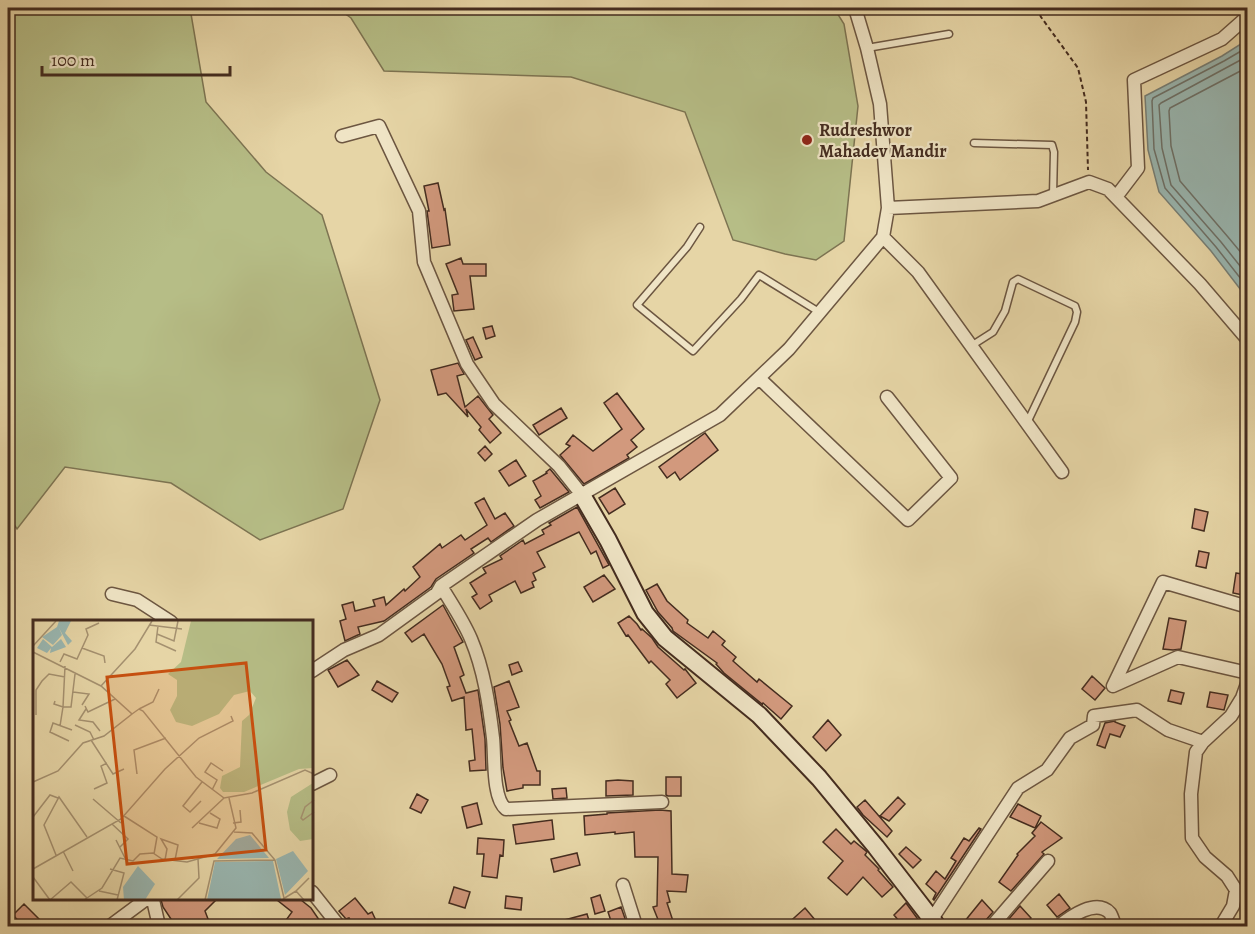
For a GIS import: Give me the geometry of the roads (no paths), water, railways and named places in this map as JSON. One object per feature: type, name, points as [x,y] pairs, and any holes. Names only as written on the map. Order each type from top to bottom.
[{"type":"street","points":[[314,669],[344,650],[379,635],[437,593],[441,586],[537,520],[720,415],[789,349],[883,237],[888,208],[880,104],[855,8]]},
{"type":"street","points":[[1116,197],[1138,168],[1134,80],[1222,39],[1248,16]]},
{"type":"street","points":[[342,136],[379,126],[419,211],[424,262],[467,364],[494,404],[559,466],[582,495],[645,613],[665,638],[759,715],[819,778],[935,923],[1018,788],[1047,770],[1070,738],[1093,725],[1094,716],[1137,710],[1168,730],[1203,742]]},
{"type":"street","points":[[888,208],[1038,201],[1089,182],[1108,189],[1200,284],[1248,340]]},
{"type":"street","points":[[883,237],[918,272],[1062,472]]},
{"type":"street","points":[[759,378],[908,520],[951,478],[887,397]]},
{"type":"street","points":[[1248,607],[1162,582],[1113,686],[1178,657],[1248,673]]},
{"type":"street","points":[[441,586],[470,637],[483,673],[493,738],[497,792],[501,805],[506,809],[662,802]]},
{"type":"street","points":[[111,594],[136,600],[168,620]]},
{"type":"street","points":[[1221,927],[1233,906],[1236,890],[1227,876],[1205,857],[1192,838],[1191,794],[1196,752],[1203,742],[1231,716],[1242,698],[1248,681]]},
{"type":"street","points":[[314,783],[330,775]]},
{"type":"street","points":[[992,927],[1048,861]]},
{"type":"street","points":[[623,885],[636,927]]},
{"type":"street","points":[[314,895],[339,927]]},
{"type":"street","points":[[110,927],[144,901]]},
{"type":"street","points":[[153,901],[159,927]]},
{"type":"street","points":[[1059,927],[1070,917],[1089,908],[1100,908],[1110,913],[1115,927]]},
{"type":"street","points":[[8,922],[12,927]]},
{"type":"lane","points":[[867,48],[950,34]]},
{"type":"lane","points":[[974,143],[1052,145],[1054,152],[1053,196]]},
{"type":"lane","points":[[700,227],[687,247],[637,305],[693,351],[741,299],[759,275],[820,312]]},
{"type":"lane","points":[[971,347],[993,332],[1005,311],[1013,282],[1018,279],[1075,306],[1077,312],[1075,322],[1027,423]]},
{"type":"water","points":[[1247,40],[1247,298],[1211,251],[1159,192],[1148,150],[1145,96],[1222,56]]},
{"type":"place","name":"Rudreshwor Mahadev Mandir","points":[[807,140]]}]
